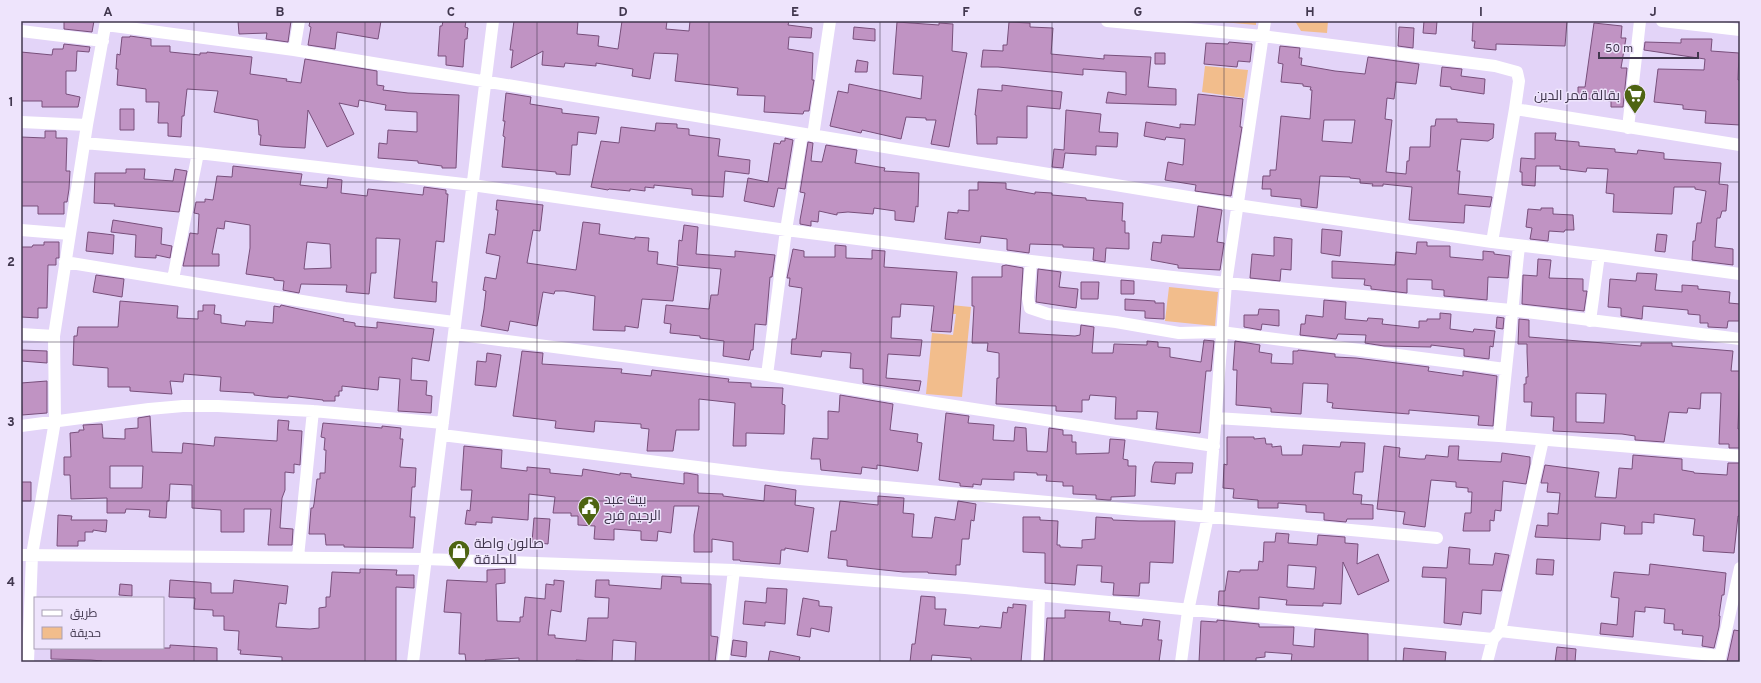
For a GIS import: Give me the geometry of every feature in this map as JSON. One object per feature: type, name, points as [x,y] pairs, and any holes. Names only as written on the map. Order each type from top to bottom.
[{"type":"street","points":[[294,50],[299,21]]},
{"type":"street","points":[[414,662],[425,559],[443,429],[484,81],[493,21]]},
{"type":"street","points":[[768,375],[786,230],[808,135],[830,21]]},
{"type":"street","points":[[1107,21],[1262,36],[1495,66],[1518,72],[1519,81],[1515,109],[1492,242]]},
{"type":"street","points":[[1181,662],[1188,611],[1208,516],[1221,332],[1226,283],[1265,21]]},
{"type":"street","points":[[1628,128],[1640,21]]},
{"type":"street","points":[[1662,21],[1740,30]]},
{"type":"street","points":[[28,662],[25,620],[27,555],[55,421],[54,336],[84,143],[106,23],[294,50],[1237,205],[1519,246],[1740,274]]},
{"type":"street","points":[[24,28],[103,41]]},
{"type":"street","points":[[1515,109],[1740,145]]},
{"type":"street","points":[[21,122],[87,125]]},
{"type":"street","points":[[84,143],[198,153],[472,185],[786,230],[1031,262],[1226,283],[1511,310],[1740,339]]},
{"type":"street","points":[[173,279],[198,153]]},
{"type":"street","points":[[21,230],[70,234]]},
{"type":"street","points":[[1499,436],[1511,310],[1519,246]]},
{"type":"street","points":[[1590,320],[1599,255]]},
{"type":"street","points":[[65,262],[345,308],[454,328],[768,375],[934,403],[1214,446]]},
{"type":"street","points":[[1031,262],[1028,298],[1030,308],[1048,314],[1116,322],[1179,333],[1221,332],[1505,369]]},
{"type":"street","points":[[21,334],[54,336]]},
{"type":"street","points":[[21,426],[183,406],[313,411],[778,477],[1438,538]]},
{"type":"street","points":[[298,557],[313,411]]},
{"type":"street","points":[[1216,418],[1499,436],[1740,456]]},
{"type":"street","points":[[1487,662],[1496,635],[1543,440]]},
{"type":"street","points":[[27,555],[425,559],[734,570],[965,588],[1188,611],[1496,635],[1720,659],[1740,568]]},
{"type":"street","points":[[723,662],[734,570]]},
{"type":"street","points":[[1037,662],[1039,596]]},
{"type":"green space","points":[[1211,21],[1256,21],[1256,25]]},
{"type":"green space","points":[[1295,21],[1328,21],[1327,33],[1301,31]]},
{"type":"green space","points":[[1205,66],[1248,70],[1244,98],[1202,92]]},
{"type":"green space","points":[[1169,287],[1218,292],[1215,326],[1165,321]]},
{"type":"green space","points":[[951,305],[971,307],[962,397],[926,394],[932,333],[953,335],[956,314],[951,314]]},
{"type":"building","points":[[64,21],[94,21],[92,32],[64,29]]},
{"type":"building","points":[[238,21],[291,21],[288,42],[266,39],[267,33],[239,34]]},
{"type":"building","points":[[310,21],[381,21],[378,39],[337,32],[335,49],[308,45],[311,27],[309,26]]},
{"type":"building","points":[[443,21],[466,21],[465,27],[468,28],[467,39],[465,39],[463,67],[446,65],[446,56],[438,56],[440,26],[442,26]]},
{"type":"building","points":[[514,21],[578,21],[577,34],[599,36],[598,46],[618,49],[622,21],[667,21],[666,29],[689,31],[690,21],[789,21],[788,25],[812,28],[811,38],[789,37],[788,49],[813,53],[812,80],[814,80],[809,111],[804,111],[803,114],[764,112],[765,96],[737,95],[738,88],[675,81],[678,54],[654,53],[650,79],[632,76],[633,69],[596,63],[596,66],[565,63],[564,67],[542,65],[543,51],[511,68],[513,50],[510,50]]},
{"type":"building","points":[[1424,21],[1437,21],[1436,34],[1423,33]]},
{"type":"building","points":[[1473,21],[1567,21],[1565,46],[1496,44],[1496,50],[1474,48],[1475,41],[1472,41]]},
{"type":"building","points":[[897,22],[939,25],[939,23],[953,24],[952,51],[967,53],[949,147],[931,144],[936,120],[926,120],[926,118],[906,117],[901,139],[862,130],[861,133],[830,126],[838,91],[848,93],[849,84],[921,99],[923,76],[893,74]]},
{"type":"building","points":[[1009,22],[1030,23],[1030,27],[1053,28],[1051,54],[1104,59],[1104,55],[1151,57],[1148,87],[1176,89],[1176,105],[1106,103],[1108,92],[1126,95],[1126,72],[1083,69],[1083,75],[998,67],[981,67],[983,50],[1003,51],[1003,45],[1007,45]]},
{"type":"building","points":[[1594,23],[1622,26],[1621,38],[1626,38],[1621,68],[1627,68],[1623,107],[1611,107],[1611,101],[1578,98],[1578,87],[1585,87]]},
{"type":"building","points":[[854,27],[875,29],[875,41],[853,39]]},
{"type":"building","points":[[1399,27],[1414,28],[1413,48],[1398,46]]},
{"type":"building","points":[[130,36],[151,39],[151,46],[170,46],[170,52],[200,55],[200,53],[207,52],[252,57],[250,74],[287,79],[286,81],[301,83],[305,59],[377,71],[377,85],[384,86],[383,90],[408,93],[459,95],[456,168],[442,168],[442,166],[418,163],[418,161],[378,158],[379,143],[387,144],[388,130],[417,132],[417,112],[385,110],[386,105],[359,100],[358,107],[339,103],[354,134],[327,147],[308,110],[305,148],[282,147],[260,145],[261,135],[259,135],[258,120],[214,112],[218,91],[187,89],[184,116],[182,116],[181,137],[168,136],[168,123],[158,123],[159,102],[146,102],[146,89],[117,85],[117,54],[120,55],[122,37]]},
{"type":"building","points":[[1681,39],[1712,39],[1711,51],[1739,53],[1738,80],[1740,80],[1740,125],[1705,123],[1706,111],[1683,109],[1683,105],[1654,102],[1658,69],[1704,70],[1705,59],[1644,50],[1645,42],[1681,43]]},
{"type":"building","points":[[1229,42],[1252,44],[1250,62],[1238,61],[1237,67],[1204,64],[1206,43],[1228,44]]},
{"type":"building","points":[[64,44],[90,47],[89,52],[77,51],[76,71],[66,71],[66,94],[80,97],[78,107],[42,107],[42,101],[21,101],[21,52],[52,55],[53,49],[63,49]]},
{"type":"building","points":[[1280,46],[1300,48],[1299,58],[1302,58],[1301,65],[1335,71],[1365,74],[1368,57],[1419,64],[1416,84],[1396,82],[1394,99],[1387,98],[1385,119],[1392,120],[1386,172],[1406,174],[1410,147],[1430,147],[1431,126],[1435,126],[1436,119],[1457,119],[1457,122],[1494,124],[1493,138],[1488,141],[1461,139],[1457,171],[1460,171],[1458,194],[1492,197],[1490,207],[1465,205],[1464,223],[1409,220],[1412,187],[1383,184],[1383,186],[1372,186],[1373,184],[1360,183],[1360,179],[1350,177],[1320,176],[1317,208],[1301,206],[1301,199],[1271,196],[1271,189],[1262,189],[1263,176],[1270,176],[1270,170],[1276,170],[1281,116],[1310,119],[1312,90],[1310,90],[1311,87],[1303,86],[1303,84],[1281,82],[1283,64],[1278,63]],"holes":[[[1324,120],[1355,120],[1352,143],[1322,141]]]},
{"type":"building","points":[[1155,53],[1165,53],[1165,64],[1155,64]]},
{"type":"building","points":[[857,60],[868,62],[867,72],[855,72]]},
{"type":"building","points":[[1442,67],[1462,69],[1461,76],[1485,79],[1484,94],[1440,86]]},
{"type":"building","points":[[1002,85],[1062,92],[1060,109],[1027,106],[1027,138],[997,137],[997,144],[977,144],[975,115],[978,89],[1002,91]]},
{"type":"building","points":[[506,93],[531,97],[530,104],[562,109],[562,113],[599,117],[596,134],[578,132],[577,145],[572,145],[570,175],[556,174],[556,172],[502,167],[505,137],[503,136],[505,121],[503,121]]},
{"type":"building","points":[[1198,94],[1243,99],[1240,127],[1242,127],[1231,196],[1195,191],[1196,185],[1165,180],[1168,162],[1183,165],[1185,139],[1166,137],[1165,140],[1144,136],[1146,122],[1180,128],[1180,124],[1195,125]]},
{"type":"building","points":[[120,109],[134,109],[134,130],[120,130]]},
{"type":"building","points":[[1066,110],[1101,114],[1099,132],[1118,133],[1117,147],[1096,146],[1096,155],[1065,153],[1063,168],[1052,167],[1054,149],[1064,150]]},
{"type":"building","points":[[656,123],[677,124],[677,128],[689,129],[689,135],[720,139],[718,156],[750,160],[749,174],[725,171],[723,197],[692,195],[692,189],[654,185],[654,188],[645,187],[645,191],[630,189],[630,191],[608,190],[591,187],[601,141],[619,143],[621,127],[655,131]]},
{"type":"building","points":[[45,131],[56,131],[56,138],[67,138],[66,171],[70,171],[67,202],[64,202],[64,214],[38,214],[38,206],[21,206],[21,137],[45,138]]},
{"type":"building","points":[[1535,133],[1556,133],[1555,140],[1579,142],[1579,146],[1615,149],[1615,152],[1637,154],[1638,150],[1664,153],[1664,159],[1721,163],[1719,184],[1728,185],[1726,211],[1722,211],[1720,218],[1717,218],[1715,247],[1733,249],[1733,265],[1692,260],[1693,241],[1695,241],[1697,223],[1701,223],[1706,191],[1695,189],[1695,187],[1674,187],[1672,214],[1613,212],[1614,194],[1606,193],[1608,169],[1587,168],[1586,172],[1560,169],[1560,166],[1536,166],[1535,186],[1522,185],[1522,172],[1520,172],[1521,158],[1535,159]]},
{"type":"building","points":[[785,138],[793,140],[785,189],[778,188],[774,207],[744,201],[748,178],[768,182],[774,143],[780,144],[781,141],[785,141]]},
{"type":"building","points":[[808,142],[813,143],[811,161],[822,162],[826,145],[857,150],[855,163],[885,168],[884,171],[919,173],[918,207],[916,206],[914,222],[895,220],[895,211],[874,208],[873,214],[848,212],[837,213],[837,215],[819,211],[818,222],[811,221],[811,226],[800,224],[805,193],[800,192]]},
{"type":"building","points":[[233,166],[302,174],[300,185],[327,188],[328,178],[342,180],[341,193],[367,196],[368,189],[423,195],[424,187],[446,190],[446,194],[448,194],[444,242],[436,241],[432,282],[437,282],[436,302],[394,298],[400,239],[376,238],[376,273],[371,273],[369,294],[346,292],[347,285],[301,284],[299,293],[283,290],[284,281],[246,274],[250,248],[250,225],[225,221],[224,229],[217,228],[212,254],[219,254],[219,266],[183,266],[190,233],[198,234],[199,214],[194,213],[196,202],[205,202],[205,199],[213,200],[217,176],[232,177]],"holes":[[[307,242],[330,244],[331,268],[304,269]]]},
{"type":"building","points":[[126,169],[145,169],[144,179],[173,181],[175,169],[187,171],[179,212],[114,206],[115,204],[94,203],[95,173],[126,173]]},
{"type":"building","points":[[978,182],[1006,183],[1006,189],[1035,194],[1035,192],[1052,193],[1052,195],[1086,198],[1086,200],[1123,203],[1122,221],[1125,221],[1125,233],[1129,233],[1129,249],[1106,248],[1105,262],[1093,260],[1094,248],[1030,244],[1029,253],[1007,250],[1007,239],[981,236],[980,243],[945,239],[948,212],[958,213],[958,210],[969,211],[969,190],[978,190]]},
{"type":"building","points":[[497,200],[543,205],[540,231],[533,230],[527,263],[576,270],[583,222],[600,224],[599,234],[635,239],[635,237],[649,238],[648,251],[658,252],[657,264],[678,267],[673,301],[642,299],[638,328],[625,326],[625,331],[593,330],[595,296],[564,291],[555,291],[554,294],[543,292],[537,326],[510,321],[508,331],[481,326],[486,291],[483,290],[485,277],[496,279],[500,256],[486,253],[489,234],[495,235],[498,210],[496,210]]},
{"type":"building","points":[[1198,206],[1222,210],[1217,242],[1224,243],[1220,270],[1178,268],[1178,265],[1151,260],[1153,242],[1161,243],[1162,235],[1194,237]]},
{"type":"building","points":[[1541,208],[1553,208],[1553,214],[1573,215],[1574,230],[1565,230],[1564,232],[1549,231],[1548,241],[1530,239],[1532,228],[1526,227],[1528,209],[1541,210]]},
{"type":"building","points":[[113,220],[162,228],[161,244],[172,246],[170,258],[156,255],[156,258],[135,257],[136,235],[111,232]]},
{"type":"building","points":[[684,225],[698,227],[696,254],[735,257],[735,251],[775,255],[772,277],[770,277],[766,325],[755,324],[753,350],[751,350],[749,360],[723,356],[724,341],[700,338],[700,336],[670,333],[671,324],[664,323],[666,305],[709,309],[711,295],[718,295],[721,269],[677,265],[679,240],[682,241]]},
{"type":"building","points":[[1322,229],[1342,231],[1340,256],[1321,253]]},
{"type":"building","points":[[88,232],[114,235],[113,254],[86,251]]},
{"type":"building","points":[[1657,234],[1667,235],[1665,252],[1655,251]]},
{"type":"building","points":[[1274,237],[1292,239],[1291,270],[1281,269],[1280,281],[1250,278],[1252,254],[1274,256]]},
{"type":"building","points":[[44,242],[59,242],[59,258],[56,258],[56,265],[48,265],[47,308],[38,308],[38,318],[21,317],[21,247],[44,245]]},
{"type":"building","points":[[1417,242],[1427,242],[1427,246],[1450,246],[1450,257],[1483,260],[1483,251],[1510,256],[1508,278],[1488,277],[1487,300],[1444,296],[1444,290],[1432,289],[1432,280],[1407,279],[1407,293],[1371,289],[1371,286],[1364,285],[1365,279],[1332,278],[1332,261],[1395,265],[1396,252],[1416,254]]},
{"type":"building","points":[[835,245],[846,246],[846,258],[872,259],[872,250],[885,251],[884,267],[957,272],[951,332],[931,331],[934,306],[901,304],[900,317],[892,317],[891,338],[922,340],[920,356],[888,354],[886,378],[921,381],[919,391],[863,383],[863,369],[850,368],[851,353],[822,351],[821,357],[791,354],[792,339],[796,339],[802,288],[789,286],[790,278],[787,278],[793,249],[804,251],[804,257],[835,257]]},
{"type":"building","points":[[1538,259],[1551,260],[1549,278],[1583,279],[1583,291],[1587,291],[1584,311],[1522,304],[1523,275],[1537,276]]},
{"type":"building","points":[[1006,265],[1023,268],[1019,333],[1075,336],[1080,335],[1081,325],[1094,327],[1092,353],[1113,353],[1114,344],[1147,345],[1147,341],[1158,342],[1158,347],[1170,348],[1170,357],[1201,362],[1204,340],[1214,341],[1211,371],[1206,371],[1200,433],[1156,429],[1158,412],[1137,411],[1137,419],[1115,419],[1116,397],[1090,395],[1089,400],[1082,400],[1082,412],[1056,411],[1056,406],[996,404],[997,378],[999,378],[999,353],[987,351],[988,343],[972,343],[974,306],[972,306],[972,277],[1002,277],[1002,266]]},
{"type":"building","points":[[1038,269],[1061,272],[1059,287],[1078,289],[1076,308],[1036,302]]},
{"type":"building","points":[[1637,273],[1657,274],[1655,290],[1682,292],[1682,285],[1698,286],[1698,289],[1730,292],[1729,303],[1740,304],[1740,321],[1728,321],[1727,328],[1708,327],[1708,323],[1700,323],[1700,315],[1688,314],[1688,310],[1643,306],[1642,319],[1621,316],[1621,308],[1608,307],[1610,279],[1636,281]]},
{"type":"building","points":[[96,275],[124,279],[122,297],[93,292]]},
{"type":"building","points":[[1121,280],[1134,281],[1134,294],[1121,294]]},
{"type":"building","points":[[1081,282],[1099,282],[1098,299],[1081,299]]},
{"type":"building","points":[[1125,299],[1164,303],[1164,319],[1145,318],[1145,311],[1125,310]]},
{"type":"building","points":[[1324,300],[1346,302],[1345,319],[1367,321],[1368,318],[1383,319],[1382,324],[1419,328],[1419,321],[1427,321],[1427,319],[1440,319],[1440,313],[1451,314],[1450,329],[1473,332],[1474,329],[1495,331],[1493,347],[1490,346],[1489,359],[1464,356],[1464,349],[1431,345],[1431,347],[1384,346],[1365,343],[1366,335],[1338,334],[1336,339],[1300,335],[1301,324],[1305,324],[1306,315],[1323,317]]},
{"type":"building","points":[[120,301],[178,306],[177,318],[198,319],[198,311],[203,311],[203,305],[215,305],[214,314],[221,315],[221,323],[245,326],[246,321],[273,323],[274,306],[280,307],[281,305],[344,319],[343,321],[355,323],[355,326],[377,328],[377,322],[434,329],[429,361],[412,358],[411,380],[427,381],[426,395],[432,396],[431,413],[398,411],[400,379],[379,377],[378,390],[342,386],[342,391],[339,391],[339,396],[335,396],[335,401],[323,401],[288,396],[288,398],[271,397],[254,395],[254,393],[220,391],[221,377],[184,374],[183,382],[170,381],[172,394],[130,391],[130,387],[108,387],[108,368],[73,365],[74,336],[77,336],[78,327],[118,327]]},
{"type":"building","points":[[1259,309],[1279,310],[1279,326],[1262,324],[1261,330],[1244,327],[1244,315],[1258,315]]},
{"type":"building","points":[[1497,317],[1504,318],[1503,329],[1496,328]]},
{"type":"building","points":[[1519,319],[1529,320],[1529,337],[1641,346],[1641,343],[1672,343],[1672,346],[1733,351],[1731,371],[1740,371],[1738,429],[1740,429],[1740,448],[1729,448],[1729,444],[1719,444],[1721,393],[1701,393],[1700,409],[1688,408],[1687,413],[1669,412],[1664,442],[1635,440],[1635,436],[1622,434],[1553,431],[1554,417],[1531,416],[1532,402],[1524,402],[1524,384],[1526,384],[1526,377],[1528,377],[1527,344],[1518,344]],"holes":[[[1576,393],[1606,394],[1604,423],[1576,422]]]},
{"type":"building","points":[[1235,341],[1260,345],[1259,352],[1272,354],[1271,363],[1293,364],[1293,351],[1298,350],[1335,354],[1335,357],[1356,358],[1429,367],[1428,371],[1463,376],[1463,371],[1497,376],[1493,426],[1478,425],[1479,416],[1409,410],[1409,414],[1332,408],[1333,403],[1327,402],[1328,384],[1303,383],[1301,414],[1271,412],[1271,408],[1236,405],[1237,370],[1233,370]]},
{"type":"building","points":[[21,350],[47,351],[47,363],[21,361]]},
{"type":"building","points":[[522,351],[543,353],[542,364],[622,369],[621,373],[651,376],[652,370],[729,379],[728,382],[751,383],[751,387],[783,388],[782,404],[785,405],[784,434],[746,433],[746,446],[733,446],[735,403],[699,399],[699,430],[676,430],[673,451],[647,451],[649,429],[641,428],[641,424],[595,421],[594,432],[555,428],[556,421],[513,416]]},
{"type":"building","points":[[487,353],[501,355],[496,387],[475,385],[477,361],[486,362]]},
{"type":"building","points":[[47,381],[47,413],[22,415],[21,383]]},
{"type":"building","points":[[840,395],[893,404],[890,430],[918,434],[917,442],[922,443],[918,471],[877,465],[877,469],[862,467],[861,474],[821,470],[820,459],[811,459],[813,438],[828,439],[828,411],[839,412]]},
{"type":"building","points":[[946,413],[969,416],[968,423],[994,425],[993,440],[1014,441],[1015,427],[1026,428],[1027,451],[1047,452],[1049,428],[1063,430],[1063,435],[1072,435],[1072,442],[1076,442],[1076,454],[1109,453],[1110,439],[1125,440],[1123,459],[1128,460],[1128,466],[1136,466],[1135,496],[1111,497],[1111,500],[1108,500],[1096,499],[1096,495],[1073,494],[1073,486],[1063,486],[1063,482],[1046,481],[1047,475],[1037,475],[1037,473],[1014,472],[1014,480],[982,479],[981,485],[973,484],[973,487],[960,486],[960,483],[939,480]]},
{"type":"building","points":[[150,416],[152,452],[182,453],[183,443],[214,446],[215,437],[277,441],[278,420],[289,421],[288,430],[302,431],[300,465],[294,464],[294,473],[285,472],[285,490],[282,498],[280,528],[293,529],[292,545],[268,545],[271,509],[244,509],[244,532],[221,532],[221,510],[192,508],[192,485],[170,484],[166,518],[149,517],[150,510],[126,509],[125,513],[107,513],[107,498],[71,499],[70,475],[64,475],[64,457],[71,457],[70,433],[84,430],[83,425],[102,424],[103,438],[125,439],[125,429],[138,428],[138,418]],"holes":[[[110,466],[143,466],[142,488],[110,488]]]},
{"type":"building","points":[[323,423],[382,428],[382,426],[401,428],[400,439],[403,439],[400,467],[416,468],[415,487],[412,487],[410,517],[415,517],[413,548],[344,547],[344,545],[326,545],[325,534],[309,534],[311,508],[313,508],[314,504],[317,479],[320,479],[320,473],[325,473],[325,438],[321,437]]},
{"type":"building","points":[[1227,437],[1254,437],[1254,439],[1265,438],[1266,444],[1272,444],[1272,447],[1281,446],[1282,455],[1302,455],[1303,445],[1340,447],[1341,442],[1365,443],[1363,472],[1355,472],[1353,494],[1362,495],[1361,504],[1373,505],[1373,519],[1347,519],[1346,522],[1324,520],[1324,513],[1306,512],[1306,505],[1278,503],[1278,508],[1258,508],[1258,500],[1233,498],[1234,489],[1223,488],[1224,464],[1227,465]]},
{"type":"building","points":[[464,446],[502,450],[501,468],[527,471],[527,467],[550,469],[550,473],[582,476],[583,469],[620,475],[620,473],[631,474],[631,477],[684,484],[684,473],[687,473],[698,475],[698,493],[723,494],[723,496],[764,501],[765,485],[796,490],[795,505],[814,508],[808,552],[785,548],[785,550],[781,550],[780,564],[740,561],[733,560],[733,542],[712,539],[712,552],[694,552],[694,535],[699,506],[674,506],[671,533],[658,531],[657,541],[641,540],[641,531],[614,529],[614,540],[594,539],[595,526],[578,525],[578,516],[571,516],[571,513],[553,513],[555,497],[529,494],[528,520],[492,517],[492,523],[476,522],[476,525],[465,524],[467,510],[470,511],[472,490],[461,490]]},
{"type":"building","points":[[1384,446],[1400,448],[1399,457],[1425,459],[1426,455],[1448,457],[1449,446],[1459,446],[1458,460],[1501,462],[1502,453],[1530,457],[1530,464],[1526,484],[1503,481],[1501,511],[1495,510],[1494,521],[1490,520],[1490,531],[1463,531],[1465,513],[1471,513],[1472,492],[1468,492],[1468,488],[1456,487],[1456,482],[1431,480],[1425,527],[1403,524],[1405,512],[1377,509]]},
{"type":"building","points":[[1633,455],[1682,459],[1682,470],[1694,473],[1727,475],[1728,463],[1740,463],[1740,516],[1738,516],[1734,553],[1703,551],[1704,536],[1693,535],[1695,519],[1654,514],[1654,523],[1642,522],[1642,534],[1624,534],[1625,526],[1601,523],[1600,540],[1535,537],[1537,525],[1548,526],[1548,513],[1558,514],[1560,493],[1547,492],[1548,483],[1541,483],[1545,465],[1599,472],[1595,497],[1616,498],[1619,468],[1632,469]]},
{"type":"building","points":[[1155,462],[1193,463],[1192,473],[1176,473],[1175,484],[1151,482]]},
{"type":"building","points":[[21,482],[31,482],[31,501],[21,501]]},
{"type":"building","points":[[878,496],[904,498],[903,513],[914,514],[912,537],[932,538],[935,517],[955,520],[958,501],[976,504],[974,521],[971,520],[969,539],[962,539],[960,565],[956,565],[956,575],[928,572],[903,572],[847,566],[847,560],[828,558],[831,531],[836,531],[840,501],[878,505]]},
{"type":"building","points":[[58,515],[72,516],[71,520],[107,520],[106,532],[93,530],[93,532],[85,532],[85,541],[78,541],[78,546],[57,546]]},
{"type":"building","points":[[1023,517],[1040,517],[1040,520],[1058,521],[1057,545],[1060,545],[1060,547],[1082,548],[1082,540],[1095,539],[1096,517],[1112,518],[1113,520],[1175,521],[1173,563],[1150,562],[1149,583],[1140,583],[1139,596],[1113,595],[1114,583],[1101,582],[1102,566],[1077,565],[1075,585],[1045,583],[1045,553],[1023,552]]},
{"type":"building","points":[[534,518],[550,519],[548,544],[532,542]]},
{"type":"building","points":[[1276,533],[1289,534],[1288,543],[1317,545],[1318,535],[1345,537],[1345,543],[1358,544],[1357,564],[1378,554],[1389,581],[1358,595],[1343,562],[1341,604],[1323,603],[1323,606],[1286,605],[1287,600],[1259,597],[1259,609],[1218,605],[1219,591],[1225,591],[1228,571],[1240,572],[1240,570],[1258,570],[1259,561],[1263,562],[1264,542],[1275,542]],"holes":[[[1288,565],[1316,567],[1314,589],[1287,587]]]},
{"type":"building","points":[[1449,547],[1470,549],[1469,564],[1493,565],[1495,553],[1509,555],[1501,591],[1482,590],[1481,614],[1463,612],[1461,625],[1444,623],[1446,578],[1422,577],[1423,567],[1447,568]]},
{"type":"building","points":[[1537,559],[1554,560],[1553,575],[1536,574]]},
{"type":"building","points":[[1650,564],[1726,573],[1724,595],[1722,595],[1719,616],[1719,627],[1714,648],[1702,646],[1703,636],[1682,634],[1683,630],[1674,630],[1674,624],[1664,623],[1665,609],[1645,607],[1645,612],[1635,611],[1633,637],[1600,634],[1601,623],[1617,625],[1619,598],[1611,597],[1614,572],[1649,575]]},
{"type":"building","points":[[360,569],[397,570],[396,575],[414,575],[414,588],[396,587],[396,662],[282,662],[282,657],[240,654],[241,650],[238,650],[239,631],[224,630],[224,616],[213,616],[213,610],[194,609],[195,598],[169,597],[170,580],[211,583],[211,593],[233,593],[234,580],[288,586],[286,604],[279,603],[276,627],[310,629],[319,628],[319,608],[326,607],[326,597],[330,597],[332,572],[360,573]]},
{"type":"building","points":[[505,569],[505,583],[496,584],[497,621],[520,622],[520,617],[523,617],[525,597],[545,599],[546,584],[554,585],[554,580],[564,581],[561,612],[551,610],[548,635],[555,635],[555,638],[586,641],[588,618],[608,618],[609,598],[595,597],[596,580],[609,580],[609,585],[661,589],[662,576],[681,577],[681,583],[711,584],[711,636],[718,637],[715,662],[635,662],[636,642],[613,640],[612,662],[576,660],[576,662],[519,662],[519,658],[485,660],[485,662],[466,662],[465,654],[459,654],[461,613],[444,612],[447,580],[487,582],[487,570]]},
{"type":"building","points":[[120,584],[132,585],[132,596],[119,595]]},
{"type":"building","points":[[767,588],[787,589],[785,624],[765,622],[765,626],[743,624],[745,601],[766,603]]},
{"type":"building","points":[[921,596],[935,597],[935,609],[946,609],[944,625],[979,628],[980,626],[1001,628],[1003,612],[1007,613],[1008,607],[1013,608],[1013,604],[1026,605],[1021,662],[971,662],[971,658],[932,655],[931,662],[910,662],[912,644],[915,644]]},
{"type":"building","points":[[803,598],[819,601],[819,606],[832,607],[829,632],[811,628],[810,637],[797,635]]},
{"type":"building","points":[[1065,610],[1110,612],[1109,621],[1121,622],[1120,624],[1142,626],[1143,619],[1160,621],[1158,640],[1162,640],[1159,662],[1044,662],[1047,618],[1065,618]]},
{"type":"building","points":[[1217,620],[1259,624],[1259,627],[1294,627],[1293,645],[1314,647],[1315,629],[1368,634],[1368,662],[1291,662],[1292,654],[1265,652],[1265,657],[1256,658],[1256,662],[1199,662],[1201,621],[1217,622]]},
{"type":"building","points":[[1734,630],[1740,631],[1739,662],[1727,662]]},
{"type":"building","points":[[733,640],[747,642],[746,657],[731,655]]},
{"type":"building","points":[[170,645],[217,648],[217,662],[101,662],[102,661],[51,659],[51,649],[170,648]]},
{"type":"building","points":[[1557,647],[1576,649],[1575,662],[1555,662]]},
{"type":"building","points":[[1404,648],[1446,652],[1445,662],[1403,662]]},
{"type":"building","points":[[770,651],[800,657],[799,662],[768,662]]},
{"type":"place","name":"بقالة قمر الدين","points":[[1635,114]]},
{"type":"place","name":"بيت عبد الرحيم فرح","points":[[589,526]]},
{"type":"place","name":"صالون واطة للحلاقة","points":[[459,570]]}]
